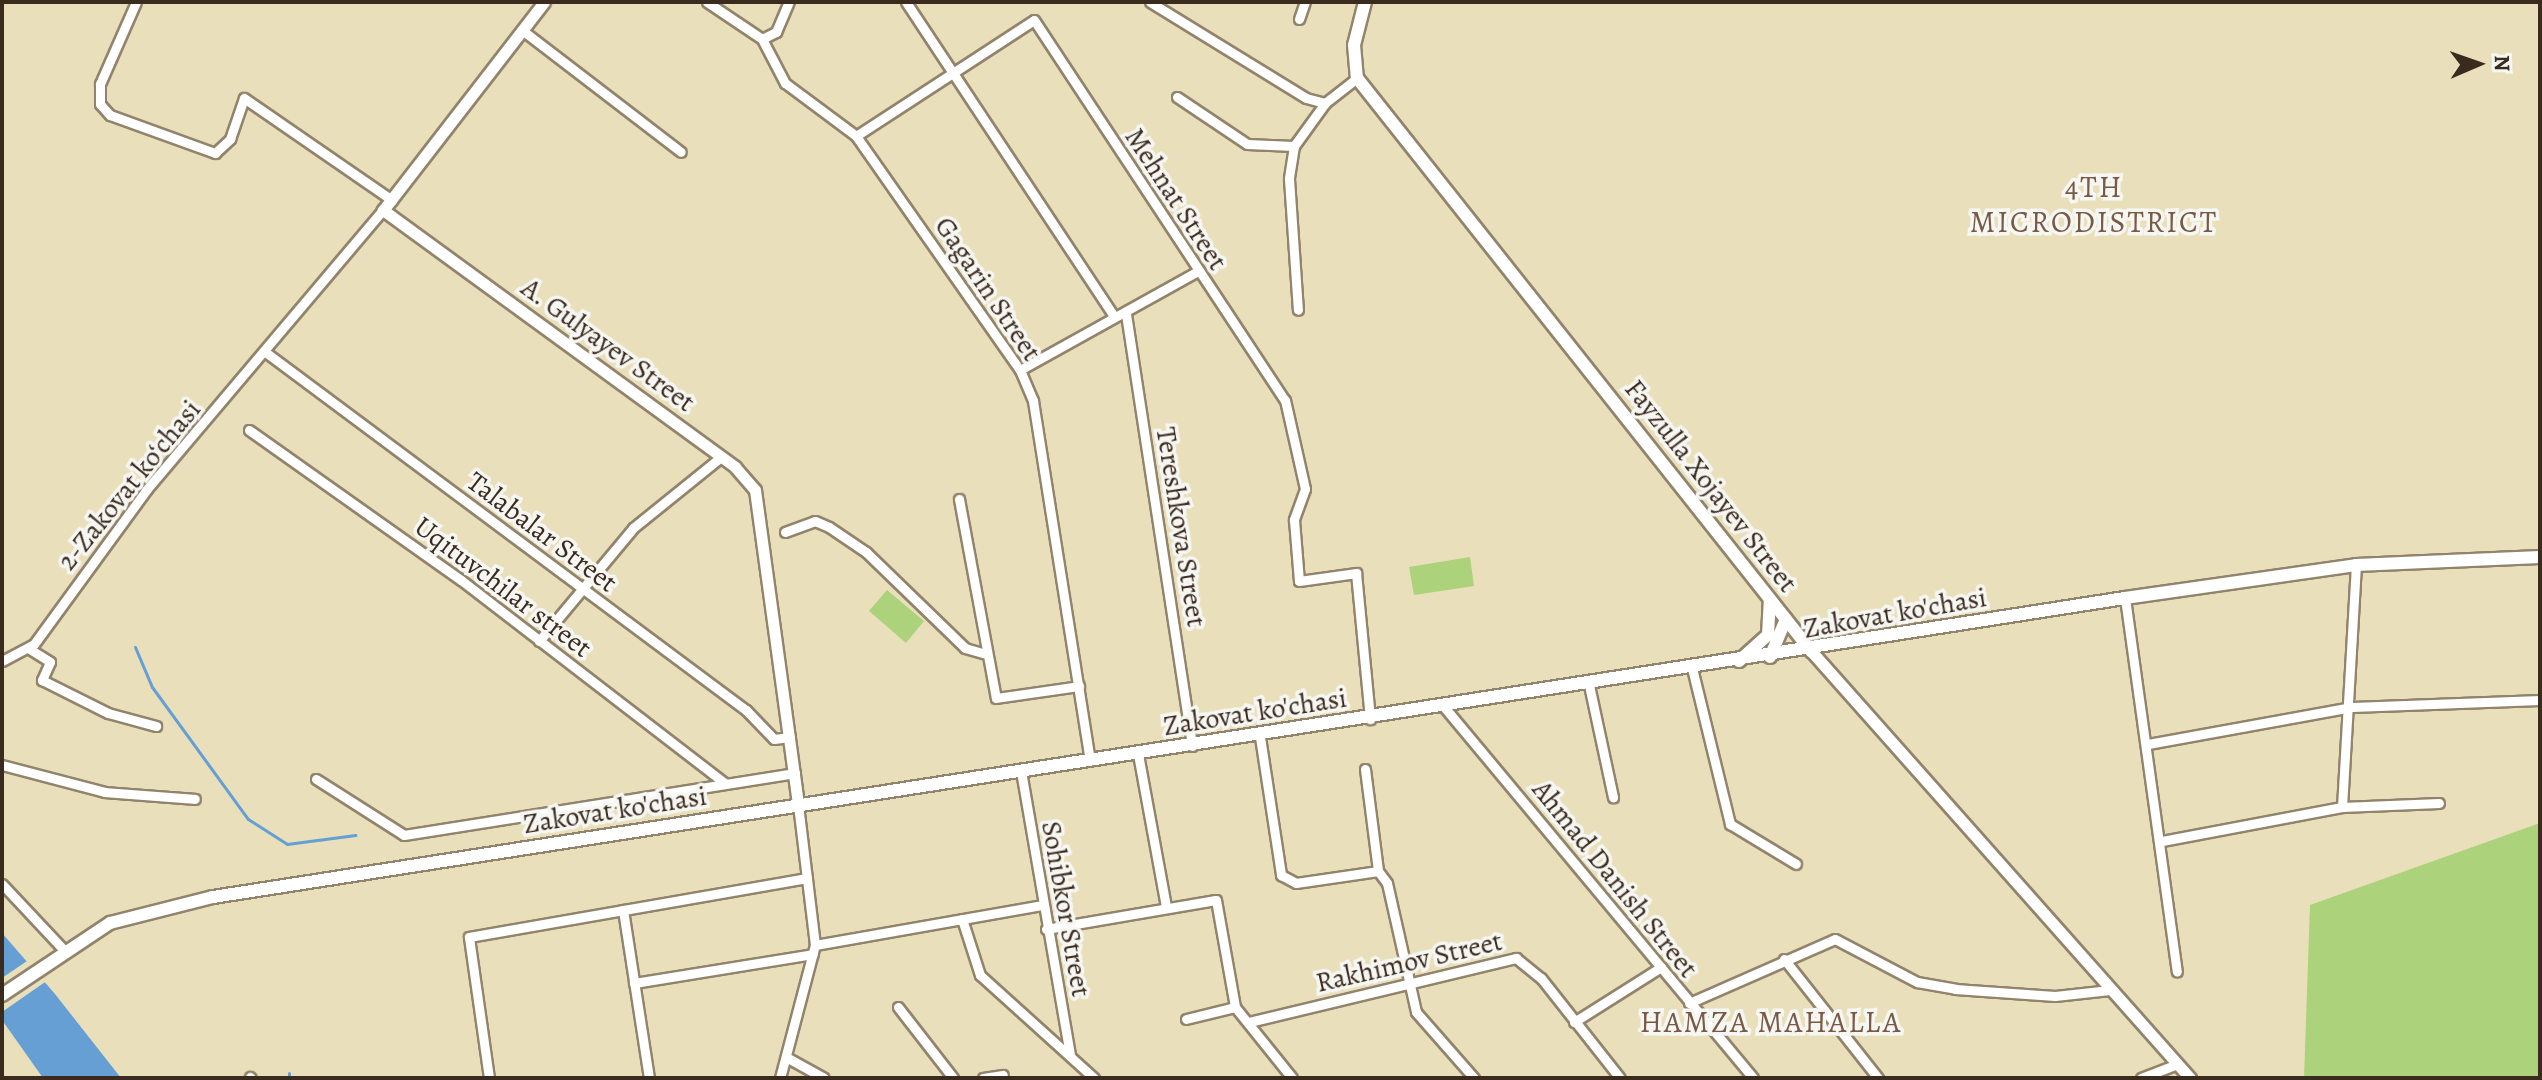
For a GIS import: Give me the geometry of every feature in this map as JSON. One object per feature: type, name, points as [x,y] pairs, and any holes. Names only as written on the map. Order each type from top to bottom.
[{"type":"main road","points":[[1357,78],[1354,45],[1365,2]]},
{"type":"main road","name":"Fayzulla Xojayev Street","points":[[1357,78],[1812,652]]},
{"type":"main road","name":"Zakovat ko'chasi","points":[[2,995],[65,951],[118,920],[178,903],[798,805],[1812,652],[2125,598],[2356,565],[2540,557]]},
{"type":"main road","points":[[1737,662],[1768,635],[1769,598]]},
{"type":"main road","points":[[1770,657],[1786,619]]},
{"type":"street","points":[[136,2],[100,84],[100,104],[110,115],[215,153],[230,139],[244,98],[392,200]]},
{"type":"street","points":[[383,210],[544,2]]},
{"type":"street","points":[[707,2],[762,39],[776,32],[789,2]]},
{"type":"street","points":[[906,2],[948,70],[1114,316]]},
{"type":"street","points":[[1150,2],[1283,89],[1325,103]]},
{"type":"street","points":[[1299,19],[1305,2]]},
{"type":"street","name":"Mehnat Street","points":[[948,70],[1034,20],[1196,272],[1285,400],[1305,489],[1294,520],[1299,581],[1356,573],[1370,719]]},
{"type":"street","points":[[522,30],[681,152]]},
{"type":"street","name":"Gagarin Street","points":[[762,39],[785,83],[856,136],[1020,370],[1033,401],[1090,761]]},
{"type":"street","points":[[856,136],[948,70]]},
{"type":"street","points":[[1298,310],[1289,179],[1294,146],[1325,103],[1357,78]]},
{"type":"street","points":[[1177,97],[1247,144],[1294,146]]},
{"type":"street","name":"2-Zakovat ko‘chasi","points":[[2,661],[28,648],[147,489],[268,354],[383,210]]},
{"type":"street","name":"A. Gulyayev Street","points":[[383,210],[744,475],[760,509],[798,805]]},
{"type":"street","points":[[1020,370],[1114,316],[1126,314],[1196,272]]},
{"type":"street","name":"Tereshkova Street","points":[[1126,314],[1192,746]]},
{"type":"street","name":"Talabalar Street","points":[[268,354],[581,588],[774,739],[790,737]]},
{"type":"street","name":"Uqituvchilar street","points":[[249,430],[539,641],[726,784]]},
{"type":"street","points":[[539,641],[639,521],[721,457]]},
{"type":"street","points":[[959,499],[983,653],[996,698],[1079,686]]},
{"type":"street","points":[[785,532],[815,521],[829,527],[866,552],[965,648],[983,653]]},
{"type":"street","points":[[2342,807],[2352,707],[2356,565]]},
{"type":"street","points":[[2125,598],[2162,841],[2177,971]]},
{"type":"street","points":[[28,648],[50,662],[42,680],[108,713],[156,726]]},
{"type":"street","name":"Fayzulla Xojayev Street","points":[[1812,652],[2190,1078]]},
{"type":"street","points":[[1692,668],[1730,824],[1796,864]]},
{"type":"street","points":[[1589,685],[1613,797]]},
{"type":"street","points":[[2148,744],[2352,707],[2540,700]]},
{"type":"street","name":"Ahmad Danish Street","points":[[1445,708],[1753,1078]]},
{"type":"street","points":[[1260,737],[1281,875],[1296,883],[1378,871]]},
{"type":"street","points":[[1138,754],[1166,907]]},
{"type":"street","points":[[2,765],[105,792],[195,799]]},
{"type":"street","points":[[1365,769],[1378,871],[1387,883],[1407,985],[1428,1030],[1474,1078]]},
{"type":"street","name":"Sohibkor Street","points":[[1021,771],[1070,1054]]},
{"type":"street","points":[[316,779],[396,835],[795,773]]},
{"type":"street","points":[[2162,841],[2342,807],[2439,803]]},
{"type":"street","points":[[780,1078],[814,950],[798,805]]},
{"type":"street","points":[[489,1078],[469,937],[807,878]]},
{"type":"street","points":[[2,884],[65,951]]},
{"type":"street","points":[[1046,929],[1216,900],[1235,1007],[1292,1078]]},
{"type":"street","points":[[634,983],[1042,905]]},
{"type":"street","points":[[623,910],[649,1078]]},
{"type":"street","name":"Sohibkor Street","points":[[962,919],[980,975],[1094,1078]]},
{"type":"street","points":[[1689,1003],[1835,939],[1917,982],[1955,989],[2055,996],[2110,990]]},
{"type":"street","name":"Rakhimov Street","points":[[1249,1022],[1516,958],[1620,1078]]},
{"type":"street","points":[[1784,959],[1878,1078]]},
{"type":"street","points":[[1574,1022],[1661,967]]},
{"type":"street","points":[[898,1007],[953,1078]]},
{"type":"street","points":[[1186,1019],[1235,1007]]},
{"type":"street","points":[[786,1057],[824,1078]]},
{"type":"street","points":[[2141,1078],[2177,1064]]},
{"type":"street","points":[[983,1078],[1003,1075]]},
{"type":"green space","points":[[1470,557],[1474,586],[1414,595],[1409,567]]},
{"type":"green space","points":[[887,590],[924,621],[906,643],[869,611]]},
{"type":"green space","points":[[2540,823],[2540,1078],[2304,1078],[2310,905]]},
{"type":"water","points":[[2,933],[121,1078],[43,1078],[2,1020]]},
{"type":"pier","points":[[30,959],[48,980],[2,1012],[2,978]]},
{"type":"waterway","points":[[135,647],[152,687],[248,819],[287,844],[355,835]]},
{"type":"waterway","points":[[289,1073],[289,1078]]},
{"type":"district","name":"4TH MICRODISTRICT","points":[[2094,204]]},
{"type":"district","name":"HAMZA MAHALLA","points":[[1771,1022]]}]
